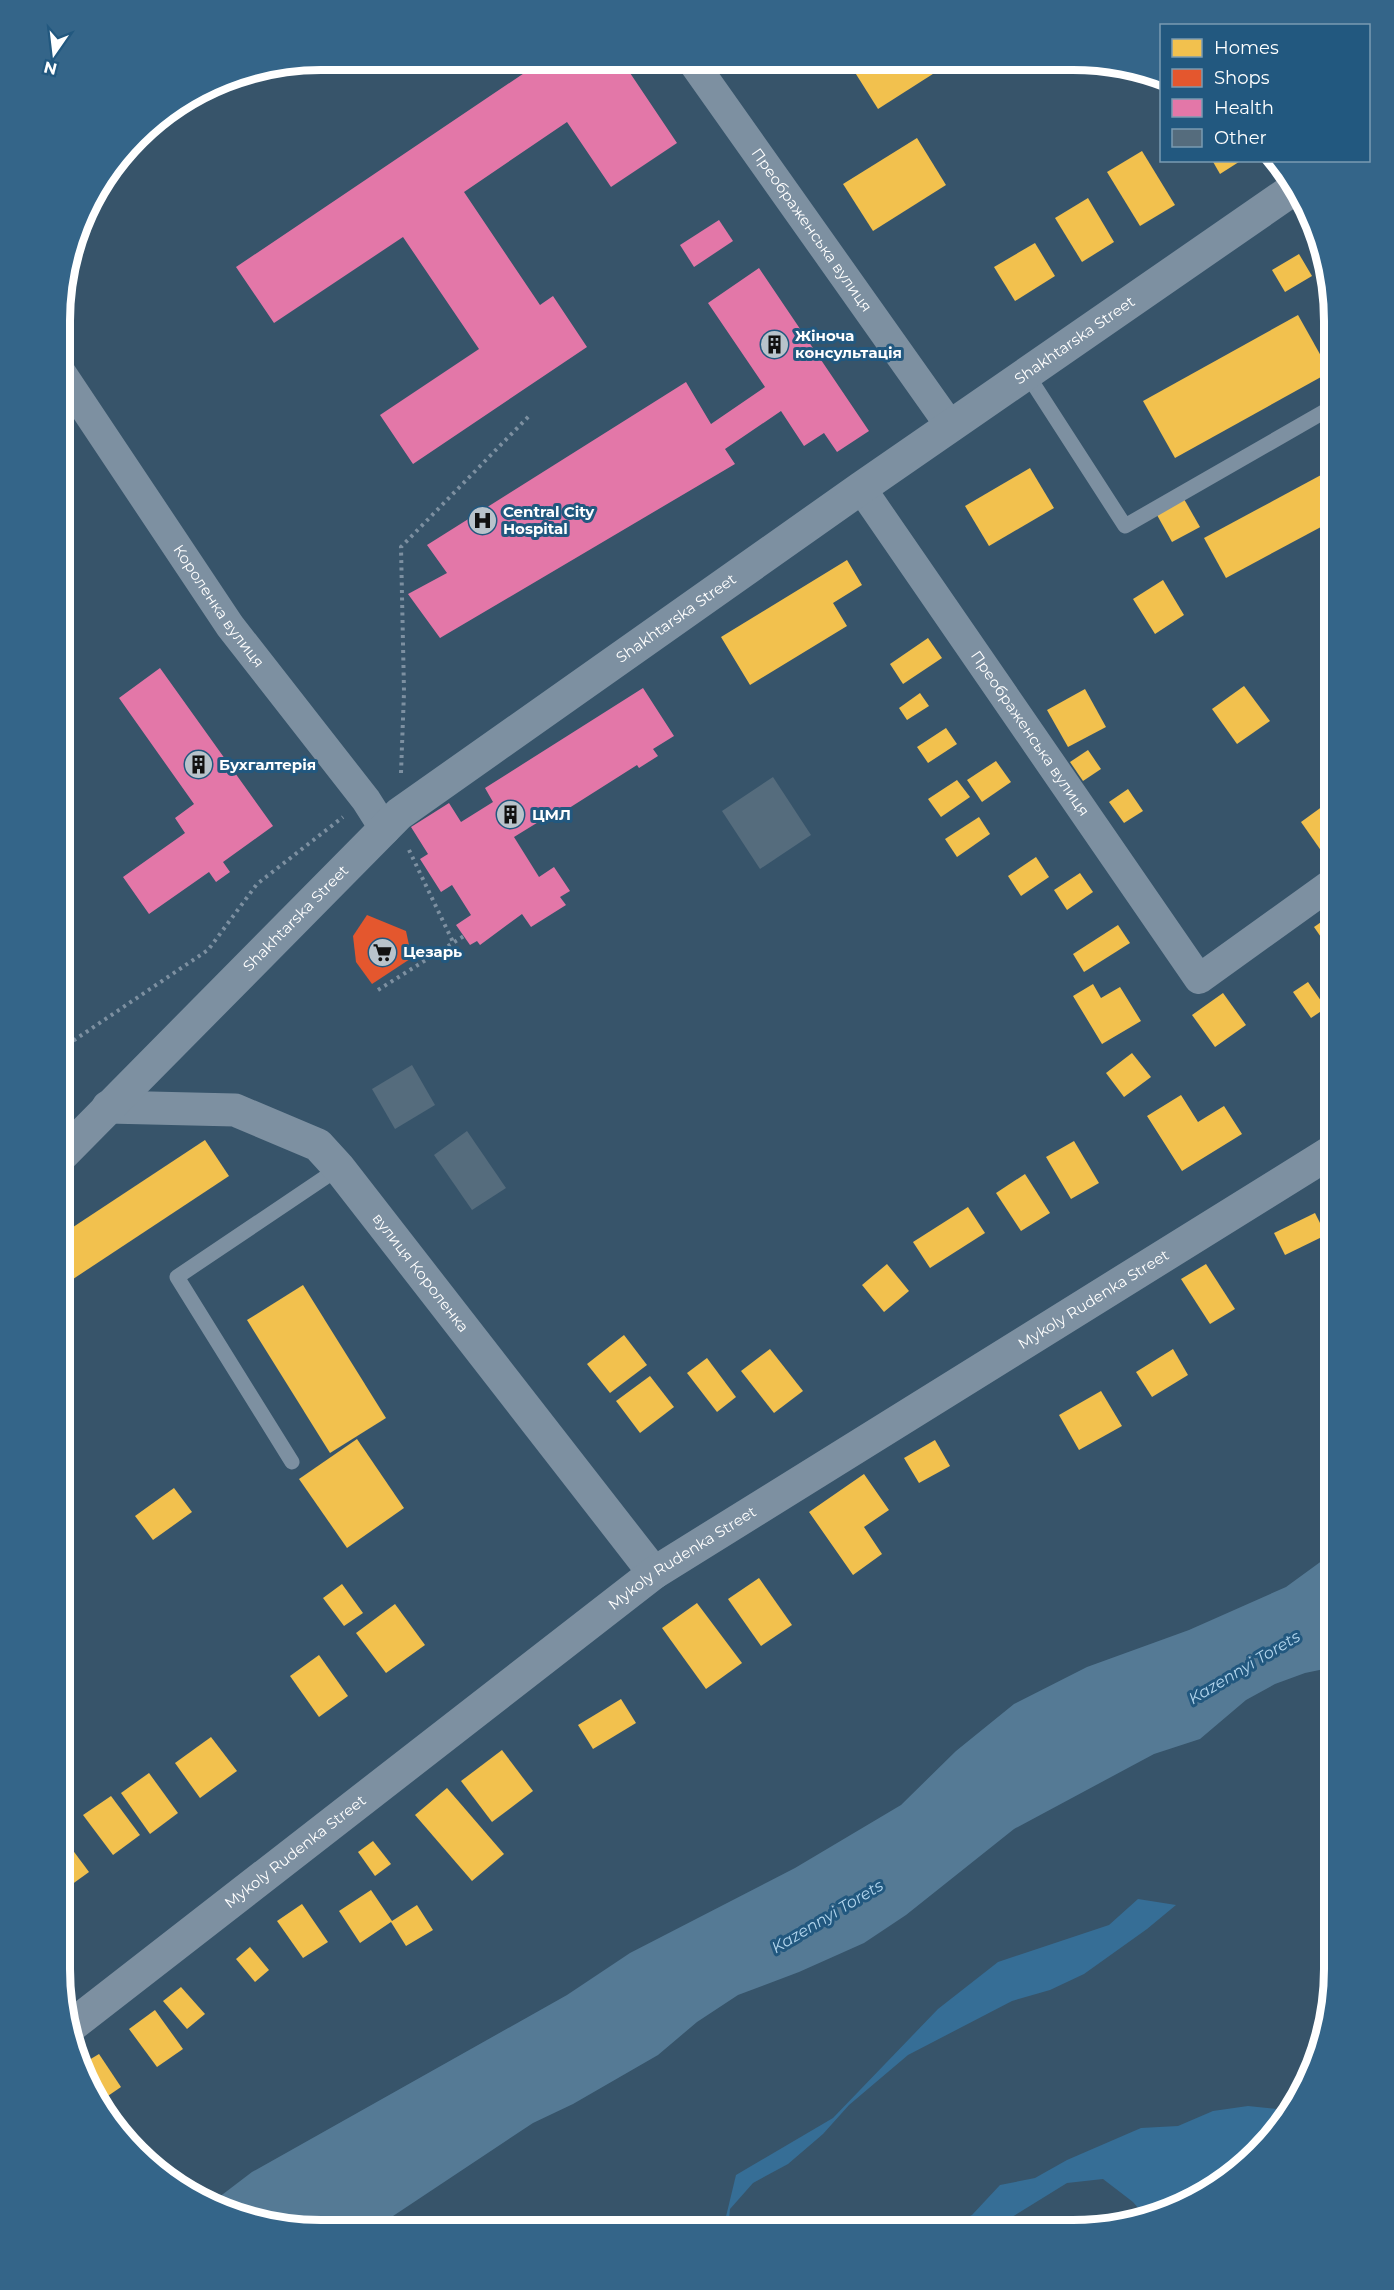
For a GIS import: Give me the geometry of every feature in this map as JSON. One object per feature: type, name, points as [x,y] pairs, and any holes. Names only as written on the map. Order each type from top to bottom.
[{"type":"street","name":"Преображенська вулиця","points":[[698,70],[951,427]]},
{"type":"street","name":"Shakhtarska Street","points":[[70,1147],[392,822],[861,488],[1028,375],[1288,193]]},
{"type":"street","name":"Короленка вулиця","points":[[70,386],[230,626],[366,800],[392,822]]},
{"type":"street","name":"Преображенська вулиця","points":[[861,488],[1199,979],[1324,889]]},
{"type":"street","name":"вулиця Короленка","points":[[108,1107],[235,1110],[318,1145],[339,1168],[654,1573]]},
{"type":"street","name":"Mykoly Rudenka Street","points":[[76,2022],[654,1573],[1324,1156]]},
{"type":"lane","points":[[1028,375],[1125,526],[1324,412]]},
{"type":"lane","points":[[292,1462],[177,1277],[339,1168]]},
{"type":"path","points":[[453,942],[403,838],[392,822],[401,773],[404,692],[401,548],[530,415]]},
{"type":"path","points":[[70,1043],[208,950],[257,884],[401,773]]},
{"type":"path","points":[[378,990],[464,936]]},
{"type":"shaded area","points":[[1138,1899],[1176,1905],[1147,1929],[1084,1974],[1050,1990],[1012,2001],[908,2055],[849,2105],[823,2134],[788,2164],[753,2183],[730,2209],[729,2220],[725,2220],[736,2175],[833,2118],[938,2009],[998,1962],[1109,1925]]},
{"type":"shaded area","points":[[1248,2106],[1280,2109],[1250,2146],[1225,2168],[1184,2194],[1153,2206],[1140,2210],[1103,2179],[1067,2183],[1007,2220],[961,2220],[972,2215],[1000,2185],[1035,2178],[1067,2160],[1141,2128],[1178,2126],[1213,2111]]},
{"type":"water","name":"Kazennyi Torets","points":[[1324,1559],[1324,1669],[1275,1684],[1246,1700],[1200,1739],[1154,1754],[1014,1829],[906,1915],[864,1943],[799,1972],[738,1995],[697,2022],[658,2055],[573,2104],[533,2123],[387,2220],[321,2220],[272,2215],[219,2197],[252,2172],[567,1995],[630,1953],[795,1868],[901,1805],[956,1751],[1014,1704],[1087,1667],[1189,1630],[1286,1587]]},
{"type":"building: Homes","points":[[853,70],[935,70],[936,72],[878,109]]},
{"type":"building: Homes","points":[[917,138],[946,185],[873,231],[843,184]]},
{"type":"building: Homes","points":[[1142,151],[1175,205],[1140,226],[1107,172]]},
{"type":"building: Homes","points":[[1213,162],[1239,162],[1220,174]]},
{"type":"building: Homes","points":[[1088,198],[1114,242],[1082,262],[1055,218]]},
{"type":"building: Homes","points":[[1035,243],[1055,276],[1015,301],[994,267]]},
{"type":"building: Homes","points":[[1299,254],[1312,276],[1285,292],[1272,270]]},
{"type":"building: Homes","points":[[1298,315],[1324,361],[1324,375],[1175,458],[1143,401]]},
{"type":"building: Homes","points":[[1030,468],[1054,508],[989,546],[965,506]]},
{"type":"building: Homes","points":[[1324,473],[1324,525],[1226,578],[1204,538]]},
{"type":"building: Homes","points":[[1184,499],[1200,527],[1172,542],[1157,515]]},
{"type":"building: Homes","points":[[847,560],[862,585],[833,603],[847,626],[750,685],[721,637]]},
{"type":"building: Homes","points":[[1163,580],[1184,615],[1155,634],[1133,599]]},
{"type":"building: Homes","points":[[928,638],[942,658],[903,684],[890,664]]},
{"type":"building: Homes","points":[[1244,686],[1270,721],[1237,744],[1212,709]]},
{"type":"building: Homes","points":[[1085,689],[1106,727],[1068,747],[1047,710]]},
{"type":"building: Homes","points":[[920,693],[929,706],[907,720],[899,708]]},
{"type":"building: Homes","points":[[946,728],[957,744],[928,763],[917,747]]},
{"type":"building: Homes","points":[[1088,750],[1101,769],[1083,781],[1070,762]]},
{"type":"building: Homes","points":[[996,761],[1011,782],[982,802],[967,780]]},
{"type":"building: Homes","points":[[957,780],[970,797],[941,817],[928,799]]},
{"type":"building: Homes","points":[[1128,789],[1143,811],[1124,823],[1109,802]]},
{"type":"building: Homes","points":[[1324,805],[1324,855],[1301,822]]},
{"type":"building: Homes","points":[[979,817],[990,834],[957,857],[945,839]]},
{"type":"building: Homes","points":[[1036,857],[1049,877],[1021,896],[1008,876]]},
{"type":"building: Homes","points":[[1080,873],[1093,892],[1067,910],[1054,890]]},
{"type":"building: Homes","points":[[1324,920],[1324,942],[1314,927]]},
{"type":"building: Homes","points":[[1118,925],[1130,943],[1084,972],[1073,954]]},
{"type":"building: Homes","points":[[1308,982],[1324,1005],[1324,1009],[1311,1018],[1293,992]]},
{"type":"building: Homes","points":[[1093,984],[1101,998],[1120,987],[1141,1021],[1102,1044],[1073,996]]},
{"type":"building: Homes","points":[[1223,993],[1246,1025],[1215,1047],[1192,1015]]},
{"type":"building: Homes","points":[[1132,1053],[1151,1077],[1124,1097],[1106,1073]]},
{"type":"building: Homes","points":[[1181,1095],[1198,1122],[1224,1106],[1242,1134],[1182,1171],[1147,1116]]},
{"type":"building: Homes","points":[[205,1140],[229,1176],[70,1281],[70,1229]]},
{"type":"building: Homes","points":[[1074,1141],[1099,1183],[1071,1199],[1046,1157]]},
{"type":"building: Homes","points":[[1025,1174],[1050,1213],[1021,1231],[996,1193]]},
{"type":"building: Homes","points":[[968,1207],[985,1233],[930,1268],[913,1242]]},
{"type":"building: Homes","points":[[1315,1213],[1324,1231],[1324,1236],[1285,1255],[1274,1233]]},
{"type":"building: Homes","points":[[887,1264],[909,1291],[884,1312],[862,1285]]},
{"type":"building: Homes","points":[[1206,1264],[1235,1309],[1210,1324],[1181,1279]]},
{"type":"building: Homes","points":[[303,1285],[386,1418],[330,1453],[247,1320]]},
{"type":"building: Homes","points":[[624,1335],[647,1365],[610,1393],[587,1364]]},
{"type":"building: Homes","points":[[770,1349],[803,1391],[774,1413],[741,1371]]},
{"type":"building: Homes","points":[[1173,1349],[1188,1375],[1152,1397],[1136,1372]]},
{"type":"building: Homes","points":[[707,1358],[736,1397],[717,1412],[687,1373]]},
{"type":"building: Homes","points":[[650,1376],[674,1407],[640,1433],[616,1401]]},
{"type":"building: Homes","points":[[1101,1391],[1122,1426],[1079,1450],[1059,1415]]},
{"type":"building: Homes","points":[[357,1439],[404,1508],[347,1548],[299,1479]]},
{"type":"building: Homes","points":[[935,1440],[950,1466],[919,1483],[904,1458]]},
{"type":"building: Homes","points":[[864,1474],[889,1510],[864,1527],[882,1554],[853,1575],[809,1512]]},
{"type":"building: Homes","points":[[174,1488],[192,1512],[153,1540],[135,1516]]},
{"type":"building: Homes","points":[[759,1578],[792,1625],[761,1646],[728,1599]]},
{"type":"building: Homes","points":[[342,1584],[363,1613],[344,1626],[323,1598]]},
{"type":"building: Homes","points":[[697,1603],[742,1663],[706,1689],[662,1628]]},
{"type":"building: Homes","points":[[395,1604],[425,1645],[386,1673],[356,1633]]},
{"type":"building: Homes","points":[[319,1655],[348,1696],[319,1717],[290,1676]]},
{"type":"building: Homes","points":[[621,1699],[636,1723],[593,1749],[578,1725]]},
{"type":"building: Homes","points":[[211,1737],[237,1771],[200,1798],[175,1763]]},
{"type":"building: Homes","points":[[502,1750],[533,1791],[492,1822],[461,1781]]},
{"type":"building: Homes","points":[[149,1773],[178,1813],[150,1834],[121,1793]]},
{"type":"building: Homes","points":[[447,1788],[504,1854],[472,1881],[415,1815]]},
{"type":"building: Homes","points":[[111,1796],[140,1835],[113,1855],[83,1815]]},
{"type":"building: Homes","points":[[373,1841],[391,1864],[375,1876],[358,1852]]},
{"type":"building: Homes","points":[[70,1846],[89,1872],[70,1886]]},
{"type":"building: Homes","points":[[371,1890],[392,1921],[417,1905],[433,1930],[406,1946],[391,1922],[360,1943],[339,1911]]},
{"type":"building: Homes","points":[[302,1904],[328,1942],[303,1958],[277,1921]]},
{"type":"building: Homes","points":[[250,1947],[269,1970],[255,1982],[236,1959]]},
{"type":"building: Homes","points":[[181,1987],[205,2014],[187,2029],[163,2001]]},
{"type":"building: Homes","points":[[155,2010],[183,2049],[157,2067],[129,2029]]},
{"type":"building: Homes","points":[[99,2054],[121,2087],[106,2097],[88,2060]]},
{"type":"building: Shops","name":"Цезарь","points":[[367,915],[406,931],[409,945],[410,959],[372,984],[356,962],[353,936]]},
{"type":"building: Health","points":[[529,70],[628,70],[677,143],[611,187],[567,122],[464,192],[540,305],[553,296],[587,347],[413,464],[380,415],[479,349],[403,237],[274,323],[236,267]]},
{"type":"building: Health","points":[[719,220],[733,241],[694,267],[680,245]]},
{"type":"building: Health","points":[[759,268],[869,431],[837,452],[824,433],[804,446],[781,411],[725,449],[735,464],[440,638],[408,594],[447,573],[427,545],[686,382],[711,424],[765,387],[708,303]]},
{"type":"building: Health","name":"Бухгалтерія","points":[[160,668],[273,826],[223,862],[230,872],[216,882],[209,872],[149,914],[123,877],[185,833],[175,818],[194,804],[119,698]]},
{"type":"building: Health","name":"ЦМЛ","points":[[643,688],[674,736],[653,749],[658,756],[639,768],[637,765],[555,817],[553,813],[514,837],[539,877],[554,867],[570,891],[560,897],[566,905],[531,927],[522,914],[480,945],[477,941],[470,945],[456,925],[471,915],[452,885],[441,892],[420,859],[428,854],[411,827],[449,803],[461,822],[493,802],[485,788]]},
{"type":"building: Other","points":[[773,777],[811,835],[760,869],[722,811]]},
{"type":"building: Other","points":[[412,1065],[435,1105],[395,1129],[372,1089]]},
{"type":"building: Other","points":[[467,1131],[506,1188],[472,1210],[434,1155]]},
{"type":"place","name":"Жіноча консультація","points":[[774,345]]},
{"type":"place","name":"Central City Hospital","points":[[482,521]]},
{"type":"place","name":"Бухгалтерія","points":[[198,765]]},
{"type":"place","name":"ЦМЛ","points":[[511,815]]},
{"type":"place","name":"Цезарь","points":[[382,952]]}]
